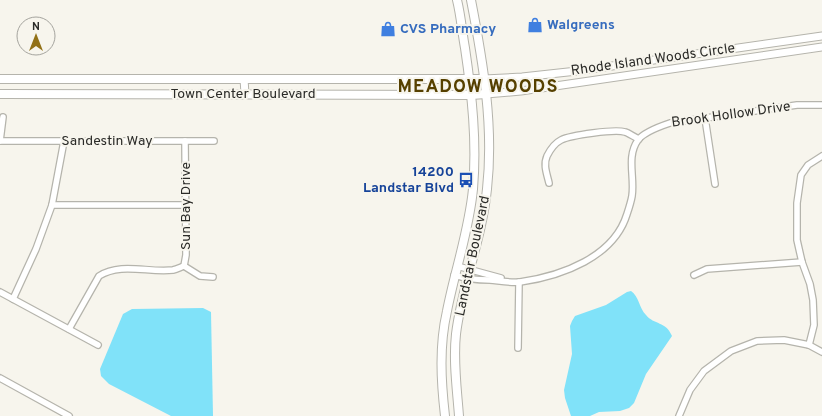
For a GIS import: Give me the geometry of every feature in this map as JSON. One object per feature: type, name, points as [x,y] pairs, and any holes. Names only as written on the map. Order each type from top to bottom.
[{"type":"main road","name":"Landstar Boulevard","points":[[445,416],[442,375],[442,343],[446,312],[465,232],[473,190],[475,143],[469,79],[457,0]]},
{"type":"main road","name":"Landstar Boulevard","points":[[460,416],[456,379],[456,335],[467,279],[480,229],[487,189],[489,148],[486,94],[471,0]]},
{"type":"main road","name":"Town Center Boulevard","points":[[0,79],[484,79]]},
{"type":"main road","name":"Town Center Boulevard","points":[[0,94],[486,94]]},
{"type":"street","name":"Rhode Island Woods Circle","points":[[484,79],[522,77],[577,71],[822,36]]},
{"type":"street","name":"Rhode Island Woods Circle","points":[[486,94],[521,91],[822,47]]},
{"type":"street","points":[[244,79],[244,94]]},
{"type":"street","name":"Brook Hollow Drive","points":[[638,139],[656,127],[670,123],[797,105],[822,105]]},
{"type":"street","name":"Sandestin Way","points":[[2,117],[0,141],[214,141]]},
{"type":"street","points":[[705,118],[715,184]]},
{"type":"street","points":[[454,275],[467,279],[519,282],[551,275],[582,263],[601,251],[617,234],[627,216],[632,196],[631,156],[638,139],[624,132],[612,131],[570,137],[560,140],[551,149],[546,157],[545,167],[549,183]]},
{"type":"street","points":[[13,299],[36,249],[52,205],[64,141]]},
{"type":"street","name":"Sun Bay Drive","points":[[69,330],[99,276],[117,269],[174,270],[184,266],[186,255],[185,141]]},
{"type":"street","points":[[809,345],[814,325],[813,300],[810,284],[802,262],[797,240],[797,203],[801,175],[808,165],[822,156]]},
{"type":"street","points":[[52,205],[186,205]]},
{"type":"street","points":[[694,275],[707,269],[802,262]]},
{"type":"street","points":[[184,266],[200,276],[213,277]]},
{"type":"street","points":[[457,266],[519,282]]},
{"type":"street","points":[[518,348],[519,282]]},
{"type":"street","points":[[0,292],[98,345]]},
{"type":"street","points":[[679,416],[690,390],[704,371],[731,351],[757,341],[784,340],[809,345],[822,352]]},
{"type":"street","points":[[0,378],[69,416]]},
{"type":"water","points":[[631,291],[636,296],[646,315],[667,328],[672,336],[646,374],[634,403],[629,408],[620,411],[599,412],[590,416],[571,416],[564,390],[572,354],[570,326],[572,321],[575,316],[606,305]]},
{"type":"water","points":[[203,308],[211,312],[213,416],[171,416],[109,384],[101,376],[100,369],[123,314],[132,309]]},
{"type":"place","name":"Walgreens","points":[[535,25]]},
{"type":"place","name":"CVS Pharmacy","points":[[388,29]]},
{"type":"place","name":"14200 Landstar Blvd","points":[[466,180]]},
{"type":"district","name":"MEADOW WOODS","points":[[478,87]]}]
